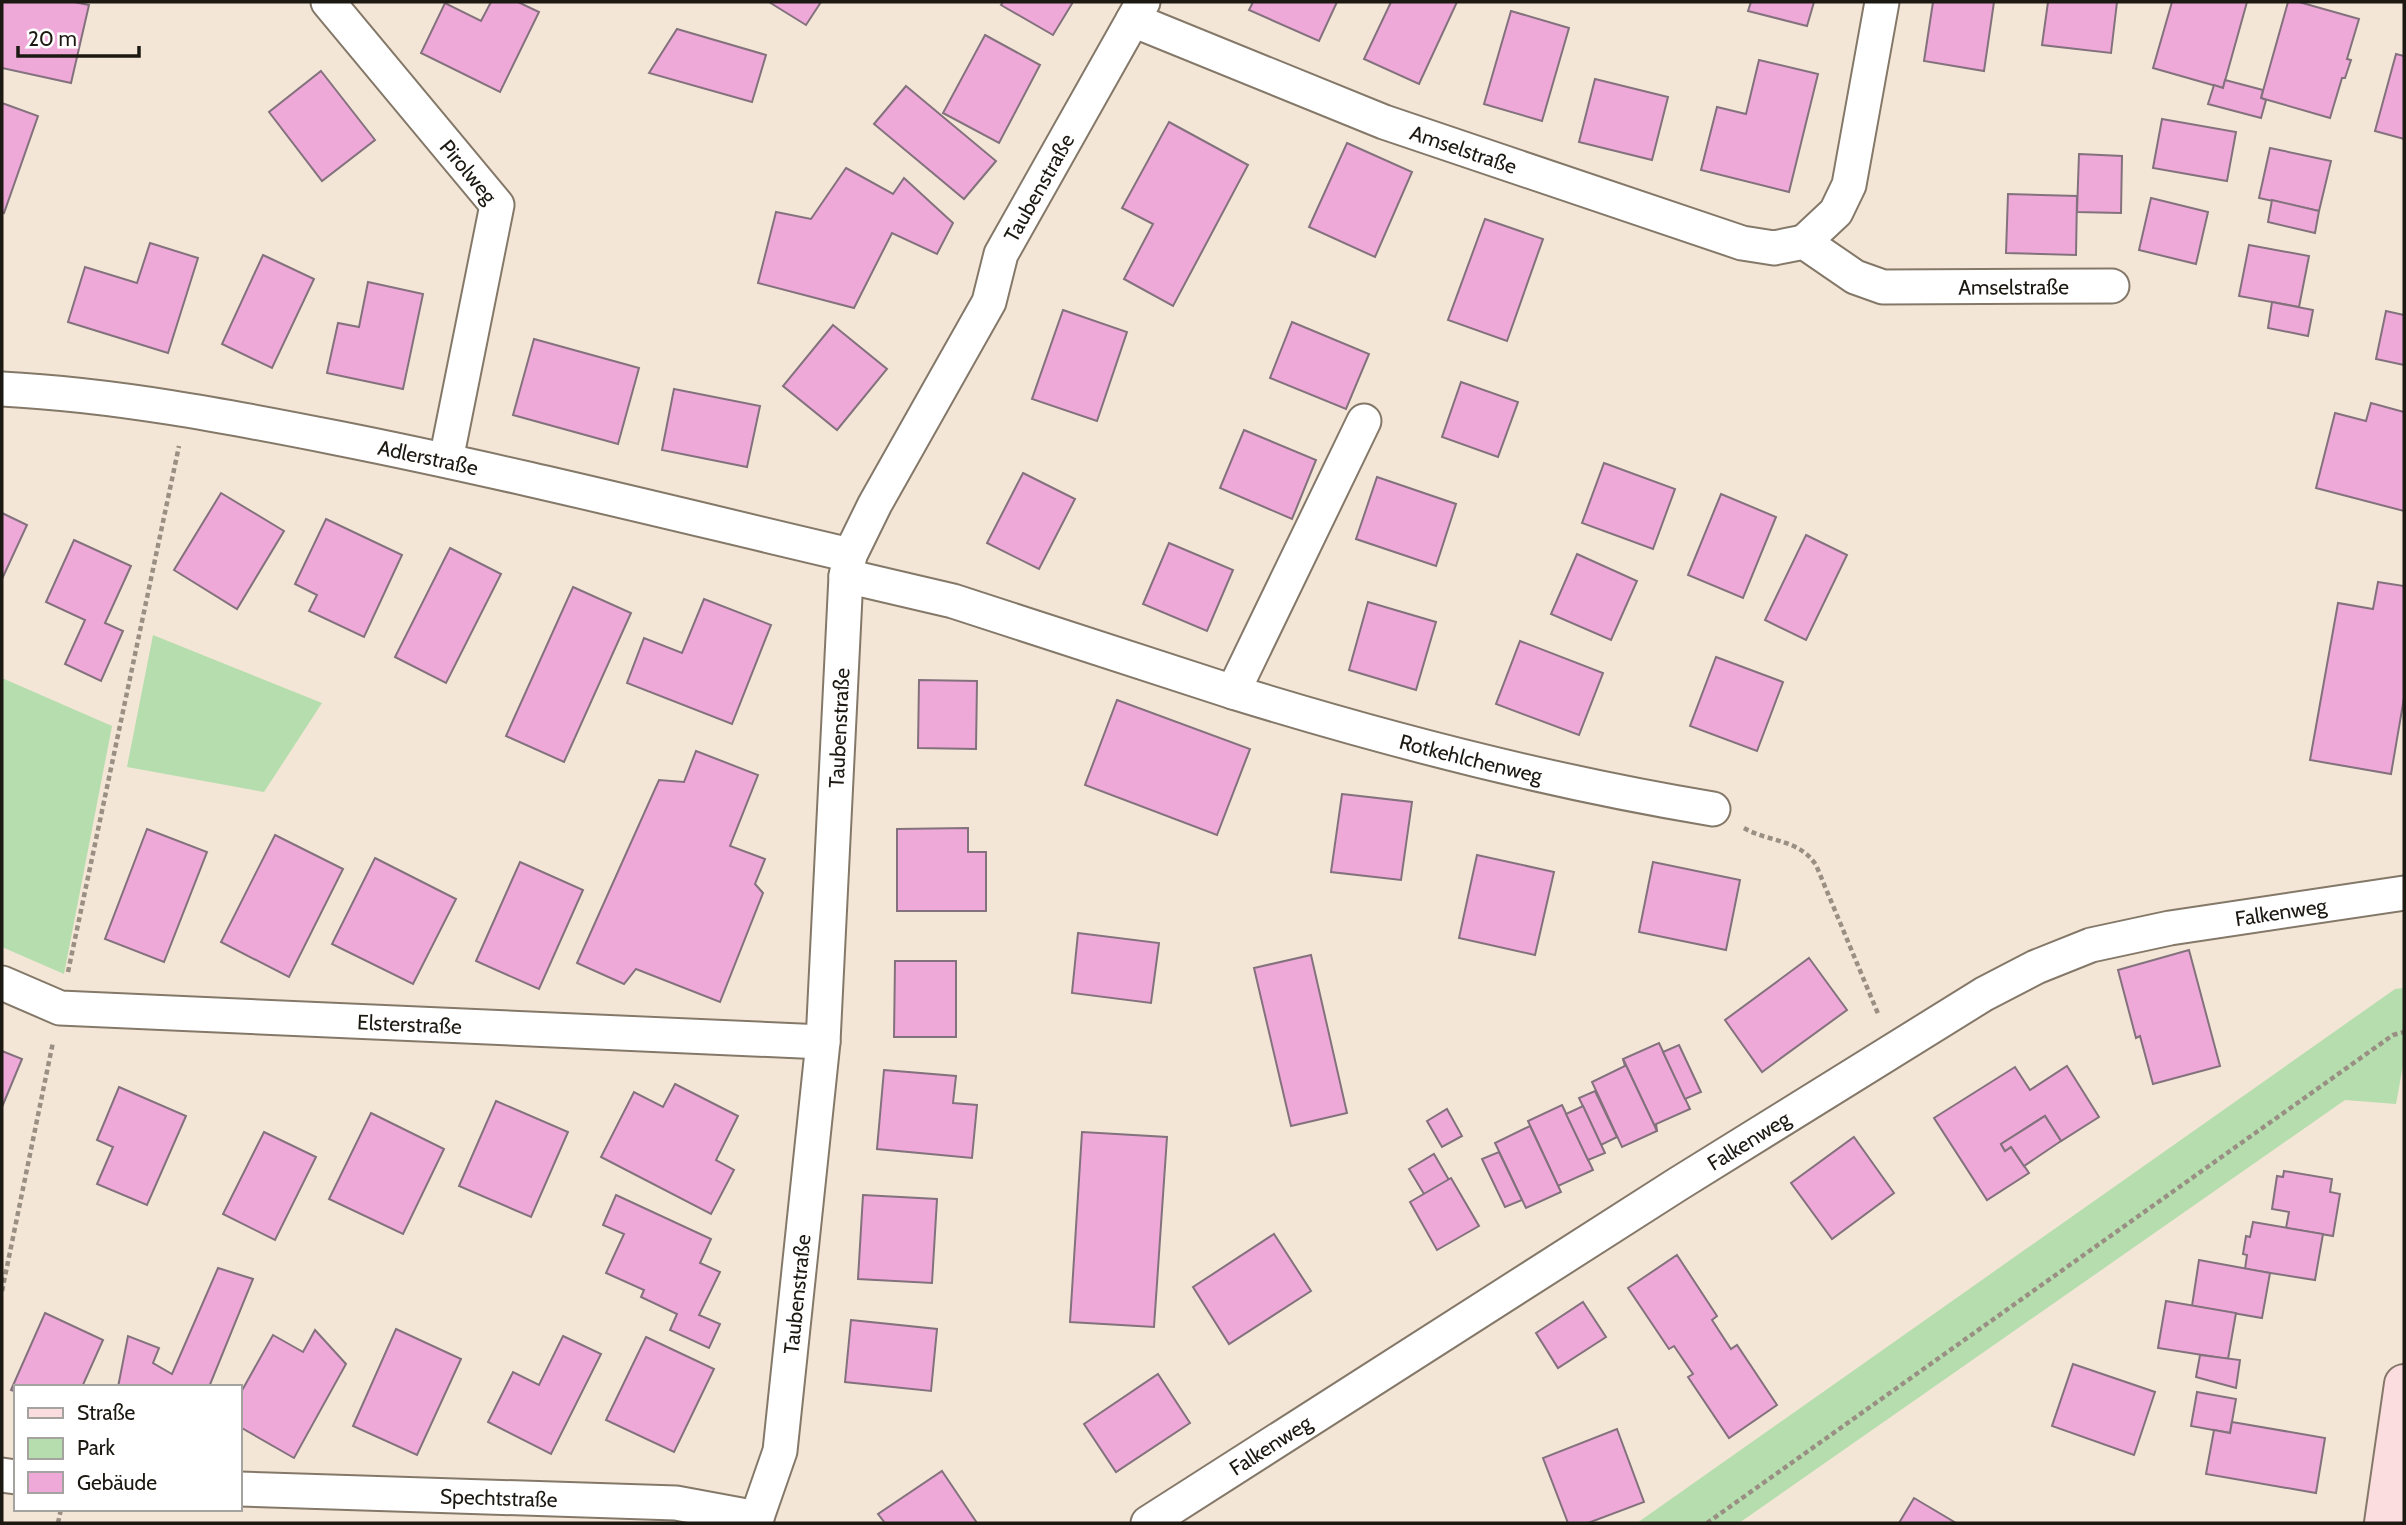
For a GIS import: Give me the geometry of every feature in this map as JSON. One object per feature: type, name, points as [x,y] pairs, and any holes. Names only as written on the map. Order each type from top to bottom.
[{"type":"main road","points":[[2384,1523],[2404,1384]]},
{"type":"street","name":"Pirolweg","points":[[328,2],[497,205],[446,460]]},
{"type":"street","points":[[1804,242],[1836,212],[1849,185],[1882,2]]},
{"type":"street","name":"Amselstraße","points":[[1138,11],[1384,122],[1742,243],[1774,248],[1804,242],[1855,278],[1883,287],[2112,286]]},
{"type":"street","name":"Taubenstraße","points":[[756,1521],[780,1451],[823,1042],[848,565],[875,504],[989,302],[1001,254],[1138,11]]},
{"type":"street","name":"Adlerstraße","points":[[2,389],[70,392],[187,408],[446,460],[848,565]]},
{"type":"street","points":[[1233,692],[1364,421]]},
{"type":"street","name":"Rotkehlchenweg","points":[[848,565],[1233,692],[1462,759],[1598,790],[1713,809]]},
{"type":"street","name":"Falkenweg","points":[[1148,1523],[1678,1184],[1984,994],[2036,967],[2091,945],[2291,908],[2404,893]]},
{"type":"street","name":"Elsterstraße","points":[[2,983],[60,1008],[823,1042]]},
{"type":"street","name":"Spechtstraße","points":[[242,1489],[676,1503],[756,1521]]},
{"type":"path","points":[[2,1291],[187,408]]},
{"type":"path","points":[[1713,809],[1749,831],[1796,845],[1807,852],[1816,865],[1893,1050]]},
{"type":"path","points":[[1707,1523],[2393,1035],[2404,1032]]},
{"type":"green space","points":[[153,635],[322,703],[264,792],[127,767]]},
{"type":"green space","points":[[2,678],[112,726],[64,974],[2,947]]},
{"type":"green space","points":[[2404,988],[2404,1060],[2396,1104],[2345,1100],[1739,1523],[1637,1523],[2395,989]]},
{"type":"building","points":[[2,2],[74,2],[89,5],[71,83],[2,68]]},
{"type":"building","points":[[491,2],[518,2],[539,12],[500,92],[421,53],[445,3],[481,21]]},
{"type":"building","points":[[769,2],[821,2],[806,25]]},
{"type":"building","points":[[1003,2],[1073,2],[1053,35],[1001,5]]},
{"type":"building","points":[[1253,2],[1337,2],[1319,41],[1249,10]]},
{"type":"building","points":[[1391,2],[1457,2],[1419,84],[1364,59]]},
{"type":"building","points":[[1751,2],[1814,2],[1807,26],[1748,11]]},
{"type":"building","points":[[1933,2],[1994,2],[1984,71],[1924,61]]},
{"type":"building","points":[[2048,2],[2117,2],[2111,53],[2042,45]]},
{"type":"building","points":[[2172,2],[2247,2],[2223,88],[2153,68]]},
{"type":"building","points":[[2288,2],[2299,2],[2359,19],[2347,59],[2351,60],[2345,78],[2342,78],[2330,118],[2261,98]]},
{"type":"building","points":[[1511,11],[1569,28],[1542,121],[1484,104]]},
{"type":"building","points":[[677,29],[766,55],[752,102],[649,73]]},
{"type":"building","points":[[985,35],[1040,65],[999,143],[943,113]]},
{"type":"building","points":[[2396,54],[2404,56],[2404,139],[2375,131]]},
{"type":"building","points":[[1759,60],[1818,74],[1789,192],[1701,170],[1717,107],[1746,114]]},
{"type":"building","points":[[321,71],[375,140],[322,181],[269,112]]},
{"type":"building","points":[[1595,79],[1668,97],[1652,160],[1579,142]]},
{"type":"building","points":[[2225,80],[2263,90],[2261,98],[2266,100],[2261,118],[2208,104],[2214,85],[2223,88]]},
{"type":"building","points":[[906,86],[996,161],[964,199],[874,124]]},
{"type":"building","points":[[2,103],[38,116],[4,213],[2,212]]},
{"type":"building","points":[[2162,119],[2236,132],[2227,181],[2153,168]]},
{"type":"building","points":[[1169,122],[1248,165],[1173,306],[1124,279],[1153,224],[1122,208]]},
{"type":"building","points":[[1347,143],[1412,172],[1375,257],[1309,227]]},
{"type":"building","points":[[2270,148],[2331,161],[2319,211],[2259,198]]},
{"type":"building","points":[[2079,154],[2122,156],[2121,213],[2077,212]]},
{"type":"building","points":[[846,168],[893,194],[904,178],[953,223],[937,254],[892,233],[854,308],[758,283],[776,212],[811,219]]},
{"type":"building","points":[[2008,194],[2077,196],[2076,255],[2006,253]]},
{"type":"building","points":[[2151,198],[2208,212],[2196,264],[2139,250]]},
{"type":"building","points":[[2272,200],[2319,211],[2315,233],[2268,222]]},
{"type":"building","points":[[1485,219],[1543,239],[1507,341],[1448,320]]},
{"type":"building","points":[[150,243],[198,258],[168,353],[68,322],[85,267],[137,283]]},
{"type":"building","points":[[2249,245],[2309,256],[2299,307],[2239,296]]},
{"type":"building","points":[[263,255],[314,279],[272,368],[222,344]]},
{"type":"building","points":[[368,282],[423,294],[403,389],[327,373],[338,323],[359,327]]},
{"type":"building","points":[[2272,302],[2313,310],[2308,336],[2268,328]]},
{"type":"building","points":[[1063,310],[1127,332],[1097,421],[1032,399]]},
{"type":"building","points":[[2386,311],[2404,315],[2404,365],[2376,359]]},
{"type":"building","points":[[1292,322],[1369,354],[1346,409],[1270,378]]},
{"type":"building","points":[[833,325],[887,369],[837,430],[783,386]]},
{"type":"building","points":[[534,339],[639,368],[618,444],[513,415]]},
{"type":"building","points":[[1461,382],[1518,402],[1498,457],[1442,437]]},
{"type":"building","points":[[674,389],[760,406],[747,467],[662,450]]},
{"type":"building","points":[[2371,403],[2404,412],[2404,511],[2316,488],[2335,413],[2366,421]]},
{"type":"building","points":[[1244,430],[1316,460],[1292,519],[1220,488]]},
{"type":"building","points":[[1604,463],[1675,489],[1653,549],[1582,523]]},
{"type":"building","points":[[1023,473],[1075,499],[1039,569],[987,543]]},
{"type":"building","points":[[1377,477],[1456,504],[1436,566],[1356,539]]},
{"type":"building","points":[[221,493],[284,531],[237,609],[174,570]]},
{"type":"building","points":[[1721,494],[1776,517],[1743,598],[1688,575]]},
{"type":"building","points":[[2,513],[27,525],[2,579]]},
{"type":"building","points":[[326,519],[402,555],[364,637],[309,611],[317,595],[295,584]]},
{"type":"building","points":[[1806,535],[1847,555],[1806,640],[1765,620]]},
{"type":"building","points":[[74,540],[131,566],[105,623],[123,631],[101,681],[65,664],[85,620],[46,602]]},
{"type":"building","points":[[1169,543],[1233,570],[1207,631],[1143,604]]},
{"type":"building","points":[[450,548],[501,574],[446,683],[395,657]]},
{"type":"building","points":[[1577,554],[1637,581],[1611,640],[1551,614]]},
{"type":"building","points":[[2378,582],[2404,586],[2404,698],[2391,774],[2310,760],[2338,603],[2373,609]]},
{"type":"building","points":[[573,587],[631,613],[564,762],[506,736]]},
{"type":"building","points":[[704,599],[771,625],[732,724],[627,683],[644,638],[682,653]]},
{"type":"building","points":[[1368,602],[1436,622],[1416,690],[1349,670]]},
{"type":"building","points":[[1520,641],[1603,673],[1579,735],[1496,704]]},
{"type":"building","points":[[1716,657],[1783,682],[1757,751],[1690,726]]},
{"type":"building","points":[[919,680],[977,681],[976,749],[918,748]]},
{"type":"building","points":[[1117,700],[1250,749],[1217,835],[1085,785]]},
{"type":"building","points":[[696,751],[758,775],[730,846],[765,859],[755,884],[763,893],[720,1002],[636,969],[624,984],[577,963],[659,780],[684,782]]},
{"type":"building","points":[[1342,794],[1412,802],[1401,880],[1331,872]]},
{"type":"building","points":[[968,828],[968,852],[986,852],[986,911],[897,911],[897,829]]},
{"type":"building","points":[[147,829],[207,852],[164,962],[105,939]]},
{"type":"building","points":[[275,835],[343,869],[289,977],[221,942]]},
{"type":"building","points":[[1477,855],[1554,872],[1535,955],[1459,938]]},
{"type":"building","points":[[375,858],[456,899],[413,984],[332,944]]},
{"type":"building","points":[[520,862],[583,890],[539,989],[476,961]]},
{"type":"building","points":[[1653,862],[1740,880],[1726,950],[1639,932]]},
{"type":"building","points":[[1078,933],[1159,943],[1151,1003],[1072,993]]},
{"type":"building","points":[[2189,950],[2220,1066],[2153,1084],[2140,1036],[2136,1038],[2118,970]]},
{"type":"building","points":[[1311,955],[1347,1113],[1291,1126],[1254,968]]},
{"type":"building","points":[[1809,958],[1847,1010],[1762,1072],[1725,1020]]},
{"type":"building","points":[[895,961],[956,961],[956,1037],[894,1037]]},
{"type":"building","points":[[1659,1043],[1690,1109],[1656,1124],[1657,1131],[1623,1059]]},
{"type":"building","points":[[1679,1045],[1701,1092],[1685,1099],[1663,1052]]},
{"type":"building","points":[[2,1051],[22,1059],[2,1107]]},
{"type":"building","points":[[1623,1059],[1657,1131],[1622,1147],[1592,1082],[1625,1066]]},
{"type":"building","points":[[2067,1066],[2099,1117],[2061,1141],[2045,1116],[2001,1144],[2005,1151],[2011,1147],[2029,1173],[1987,1200],[1934,1118],[2015,1067],[2030,1090]]},
{"type":"building","points":[[884,1070],[956,1076],[953,1103],[977,1105],[972,1158],[877,1149]]},
{"type":"building","points":[[675,1084],[738,1116],[716,1160],[734,1170],[711,1214],[601,1157],[634,1092],[663,1107]]},
{"type":"building","points":[[119,1087],[186,1116],[147,1205],[97,1184],[113,1147],[97,1140]]},
{"type":"building","points":[[1595,1091],[1617,1137],[1601,1145],[1579,1098]]},
{"type":"building","points":[[496,1101],[568,1132],[531,1217],[459,1186]]},
{"type":"building","points":[[1562,1105],[1593,1170],[1558,1186],[1528,1121]]},
{"type":"building","points":[[1583,1106],[1605,1153],[1588,1160],[1566,1114]]},
{"type":"building","points":[[1447,1109],[1462,1136],[1442,1147],[1427,1121]]},
{"type":"building","points":[[371,1113],[444,1149],[403,1234],[329,1199]]},
{"type":"building","points":[[2045,1116],[2061,1141],[2024,1166],[2011,1147],[2005,1151],[2001,1144]]},
{"type":"building","points":[[1530,1126],[1561,1192],[1526,1208],[1495,1143]]},
{"type":"building","points":[[264,1132],[316,1157],[275,1240],[223,1214]]},
{"type":"building","points":[[1082,1132],[1167,1137],[1154,1327],[1070,1322]]},
{"type":"building","points":[[1854,1137],[1894,1193],[1832,1239],[1791,1183]]},
{"type":"building","points":[[1499,1152],[1522,1200],[1505,1207],[1482,1159]]},
{"type":"building","points":[[1434,1154],[1449,1180],[1424,1194],[1409,1169]]},
{"type":"building","points":[[2284,1171],[2332,1179],[2330,1192],[2340,1194],[2333,1236],[2286,1228],[2289,1212],[2272,1209],[2277,1176],[2283,1177]]},
{"type":"building","points":[[1451,1178],[1479,1226],[1437,1250],[1410,1202]]},
{"type":"building","points":[[616,1195],[711,1239],[700,1263],[720,1272],[699,1315],[720,1324],[709,1348],[670,1330],[677,1314],[641,1297],[644,1290],[606,1273],[624,1234],[603,1225]]},
{"type":"building","points":[[863,1195],[937,1199],[932,1283],[858,1279]]},
{"type":"building","points":[[2253,1222],[2323,1234],[2315,1280],[2245,1269],[2247,1255],[2243,1254],[2246,1236],[2250,1237]]},
{"type":"building","points":[[1274,1234],[1311,1291],[1229,1344],[1193,1287]]},
{"type":"building","points":[[1677,1255],[1717,1316],[1712,1320],[1731,1349],[1737,1345],[1777,1405],[1729,1438],[1688,1377],[1693,1374],[1674,1346],[1669,1349],[1628,1288]]},
{"type":"building","points":[[2199,1260],[2270,1273],[2262,1318],[2192,1306]]},
{"type":"building","points":[[218,1268],[253,1279],[210,1385],[118,1385],[128,1336],[159,1348],[153,1363],[172,1374]]},
{"type":"building","points":[[2166,1301],[2236,1313],[2228,1359],[2158,1348]]},
{"type":"building","points":[[1583,1302],[1606,1337],[1558,1368],[1536,1333]]},
{"type":"building","points":[[45,1313],[103,1340],[83,1385],[14,1385],[14,1391],[11,1390]]},
{"type":"building","points":[[851,1320],[937,1329],[931,1391],[845,1382]]},
{"type":"building","points":[[396,1329],[461,1359],[417,1455],[353,1426]]},
{"type":"building","points":[[315,1330],[346,1364],[294,1458],[242,1428],[242,1390],[273,1335],[303,1352]]},
{"type":"building","points":[[563,1336],[601,1354],[551,1454],[488,1422],[513,1372],[539,1385]]},
{"type":"building","points":[[646,1337],[714,1369],[674,1452],[606,1420]]},
{"type":"building","points":[[2200,1355],[2240,1360],[2236,1388],[2196,1377]]},
{"type":"building","points":[[2073,1364],[2155,1392],[2134,1455],[2052,1426]]},
{"type":"building","points":[[1158,1374],[1190,1423],[1116,1472],[1084,1424]]},
{"type":"building","points":[[2197,1392],[2236,1399],[2230,1433],[2191,1426]]},
{"type":"building","points":[[2232,1422],[2325,1438],[2316,1493],[2206,1474],[2214,1430],[2230,1433]]},
{"type":"building","points":[[1617,1429],[1644,1502],[1588,1523],[1568,1523],[1543,1458]]},
{"type":"building","points":[[942,1471],[977,1523],[885,1523],[878,1514]]},
{"type":"building","points":[[1914,1498],[1956,1523],[1899,1523]]}]
